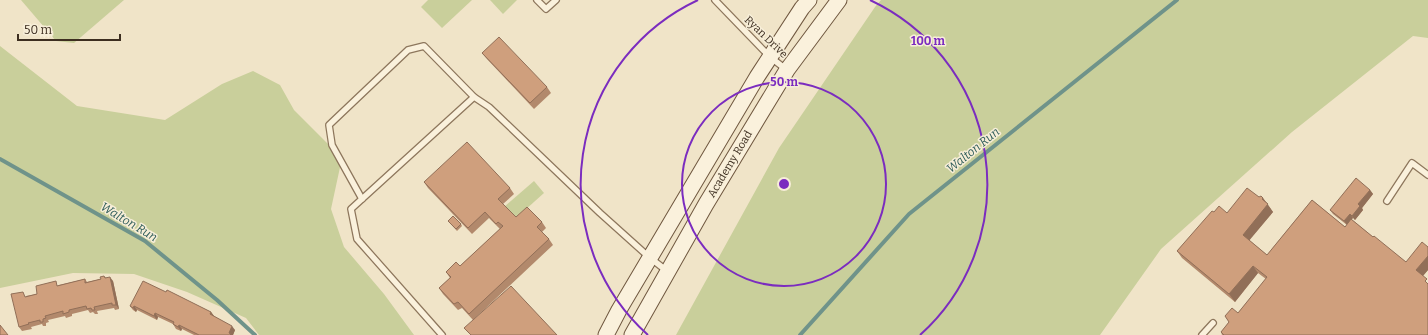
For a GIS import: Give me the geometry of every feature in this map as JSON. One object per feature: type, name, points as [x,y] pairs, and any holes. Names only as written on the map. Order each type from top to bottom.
[{"type":"main road","name":"Academy Road","points":[[606,335],[618,310],[649,257],[770,57],[802,8],[809,0]]},
{"type":"main road","name":"Academy Road","points":[[632,335],[668,271],[787,70],[839,0]]},
{"type":"lane","points":[[537,0],[546,9],[556,0]]},
{"type":"lane","name":"Ryan Drive","points":[[715,0],[770,57],[787,70]]},
{"type":"lane","points":[[362,199],[332,144],[329,125],[408,50],[424,46],[474,97],[489,107],[600,213],[649,257],[668,271]]},
{"type":"lane","points":[[442,335],[357,239],[351,209],[474,97]]},
{"type":"lane","points":[[1387,201],[1412,163],[1428,175]]},
{"type":"lane","points":[[1202,335],[1213,323]]},
{"type":"green space","points":[[21,0],[124,0],[74,43],[56,41]]},
{"type":"green space","points":[[428,0],[472,0],[442,28],[421,7]]},
{"type":"green space","points":[[490,0],[517,0],[503,14]]},
{"type":"green space","points":[[881,0],[1428,0],[1428,38],[1413,36],[1292,132],[1161,249],[1100,335],[676,335],[779,148]]},
{"type":"green space","points":[[0,46],[77,106],[165,120],[222,84],[253,71],[280,85],[294,110],[342,158],[331,209],[344,247],[384,294],[414,335],[259,335],[246,318],[187,292],[134,274],[73,273],[0,288]]},
{"type":"green space","points":[[534,181],[544,193],[515,219],[504,207]]},
{"type":"building","points":[[499,37],[547,87],[530,103],[482,53]]},
{"type":"building","points":[[467,142],[510,188],[498,199],[516,217],[527,207],[542,222],[537,227],[549,239],[469,314],[458,302],[454,304],[439,288],[451,277],[446,272],[456,262],[460,266],[503,226],[498,222],[496,224],[485,212],[468,228],[424,182]]},
{"type":"building","points":[[1356,178],[1370,190],[1358,204],[1360,206],[1352,216],[1350,214],[1344,221],[1330,210]]},
{"type":"building","points":[[1247,188],[1259,197],[1261,196],[1263,198],[1262,199],[1268,204],[1243,235],[1267,255],[1312,200],[1345,227],[1351,219],[1406,262],[1422,242],[1428,247],[1428,256],[1416,270],[1427,279],[1425,281],[1428,284],[1428,335],[1224,335],[1221,332],[1229,322],[1225,316],[1232,308],[1238,313],[1267,277],[1253,266],[1229,294],[1177,251],[1212,211],[1214,212],[1219,206],[1227,213]]},
{"type":"building","points":[[453,216],[461,224],[456,229],[448,221]]},
{"type":"building","points":[[104,276],[105,278],[110,277],[116,305],[112,305],[112,303],[94,307],[95,310],[92,310],[91,308],[87,309],[86,306],[69,310],[69,312],[63,314],[63,311],[45,316],[46,318],[43,319],[43,322],[40,322],[40,320],[19,327],[11,294],[23,292],[25,297],[37,294],[36,286],[56,281],[57,286],[85,279],[85,283],[101,279],[100,277]]},
{"type":"building","points":[[143,281],[166,292],[167,290],[211,312],[210,314],[232,326],[229,333],[231,334],[199,335],[179,325],[178,327],[173,324],[174,322],[155,313],[154,316],[134,306],[133,308],[130,306]]},
{"type":"building","points":[[511,286],[557,335],[471,335],[464,328]]},
{"type":"building","points":[[0,325],[8,335],[0,335]]},
{"type":"waterway","name":"Walton Run","points":[[800,335],[909,214],[1177,0]]},
{"type":"waterway","name":"Walton Run","points":[[0,159],[145,241],[217,300],[255,335]]}]
